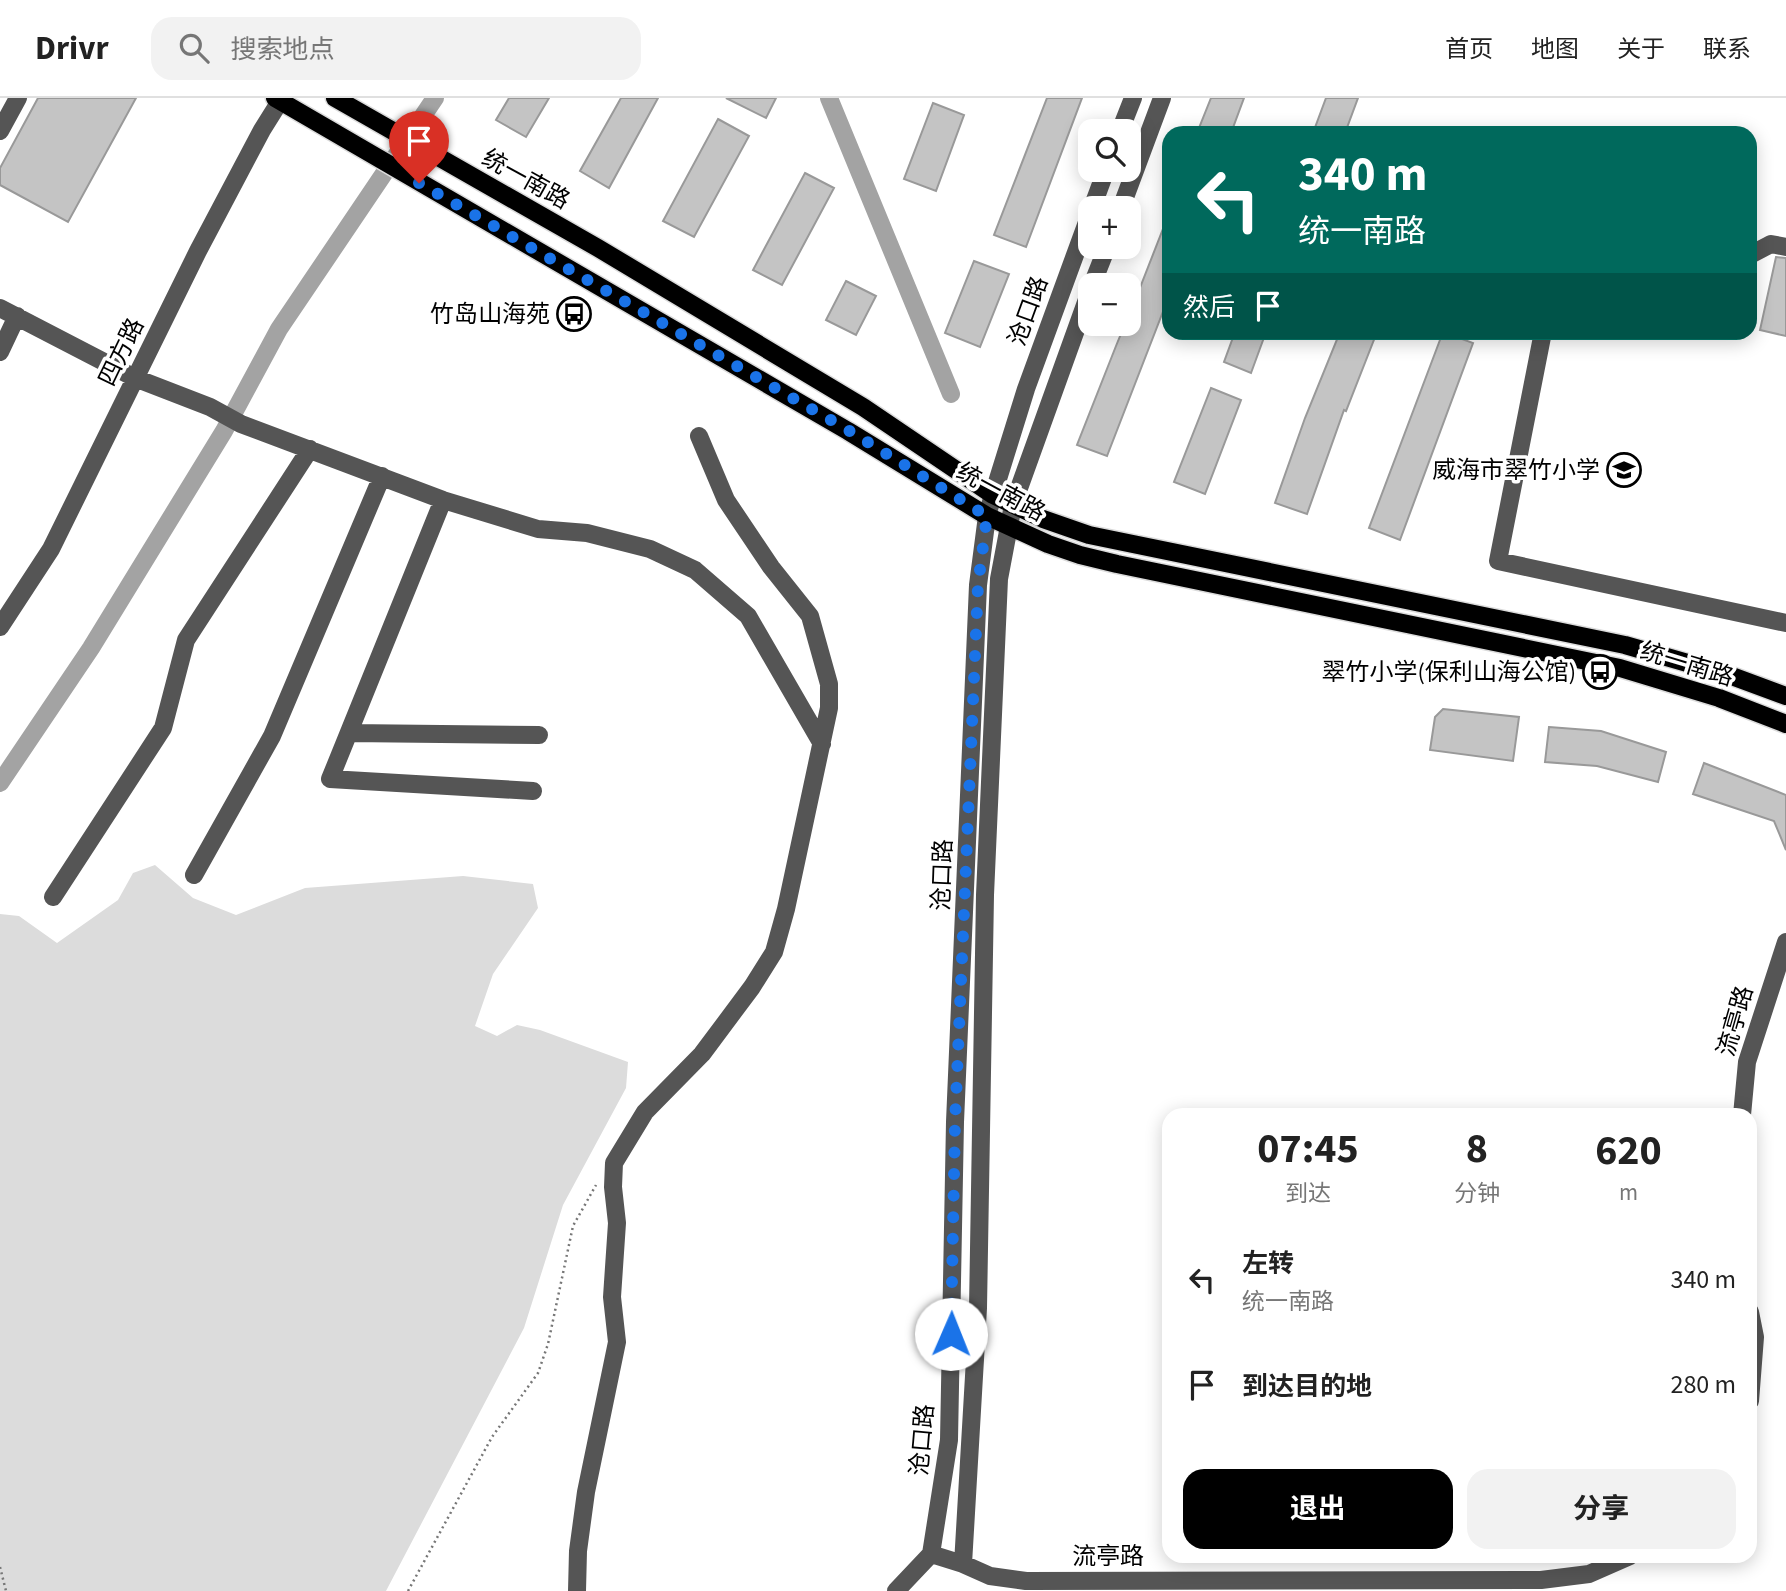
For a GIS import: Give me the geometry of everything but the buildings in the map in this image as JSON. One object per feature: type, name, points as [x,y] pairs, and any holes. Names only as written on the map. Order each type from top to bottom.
[{"type":"main road","name":"统一南路","points":[[335,98],[598,248],[863,407],[993,495],[1043,519],[1089,535],[1625,645],[1729,675],[1786,696]]},
{"type":"main road","name":"统一南路","points":[[279,99],[419,183],[848,430],[1008,527],[1080,555],[1117,564],[1620,668],[1719,698],[1786,724]]},
{"type":"street","points":[[0,131],[18,98]]},
{"type":"street","points":[[1125,119],[1133,98]]},
{"type":"street","points":[[1125,196],[1162,98]]},
{"type":"street","name":"四方路","points":[[0,627],[51,549],[205,239],[279,99]]},
{"type":"street","points":[[1757,251],[1771,244],[1786,247]]},
{"type":"street","name":"沧口路","points":[[931,1554],[949,1440],[955,1122],[978,585],[987,516],[993,495],[1026,389],[1078,247]]},
{"type":"street","points":[[0,352],[8,312],[135,378],[210,407],[241,424],[443,500],[538,529],[587,533],[650,549],[695,570],[748,616],[822,744]]},
{"type":"street","name":"沧口路","points":[[963,1564],[978,1308],[985,908],[999,579],[1013,505],[1078,324]]},
{"type":"street","points":[[1541,340],[1498,561],[1786,623]]},
{"type":"street","points":[[577,1591],[578,1551],[586,1492],[617,1342],[612,1297],[617,1223],[613,1187],[614,1163],[645,1112],[702,1054],[752,987],[774,952],[786,909],[829,708],[829,684],[810,615],[771,567],[726,500],[699,436]]},
{"type":"street","points":[[53,897],[163,728],[186,640],[310,449]]},
{"type":"street","points":[[194,875],[272,736],[382,476]]},
{"type":"street","points":[[443,500],[330,779],[533,791]]},
{"type":"street","points":[[349,733],[539,735]]},
{"type":"street","name":"流亭路","points":[[1743,1108],[1746,1062],[1786,942]]},
{"type":"street","points":[[896,1591],[931,1554]]},
{"type":"street","name":"流亭路","points":[[931,1554],[990,1576],[1026,1581],[1541,1580],[1589,1574],[1614,1563]]},
{"type":"path","points":[[408,1591],[492,1437],[538,1373],[548,1344],[573,1226],[591,1190],[614,1163]]},
{"type":"path","points":[[0,1567],[6,1591]]},
{"type":"shaded area","points":[[155,865],[193,898],[236,915],[305,888],[463,876],[533,884],[538,908],[493,974],[475,1026],[497,1036],[517,1025],[540,1030],[628,1062],[626,1088],[563,1205],[524,1328],[386,1591],[0,1591],[0,914],[19,916],[57,943],[118,900],[133,873]]},
{"type":"waterway","points":[[0,783],[91,648],[224,431],[279,329],[435,98]]},
{"type":"waterway","points":[[829,98],[951,394]]},
{"type":"place","name":"竹岛山海苑","points":[[574,314]]},
{"type":"place","name":"威海市翠竹小学","points":[[1624,470]]},
{"type":"place","name":"翠竹小学(保利山海公馆)","points":[[1600,672]]},
{"type":"route","points":[[419,183],[848,430],[987,516],[978,585],[955,1122],[951,1334]]}]
